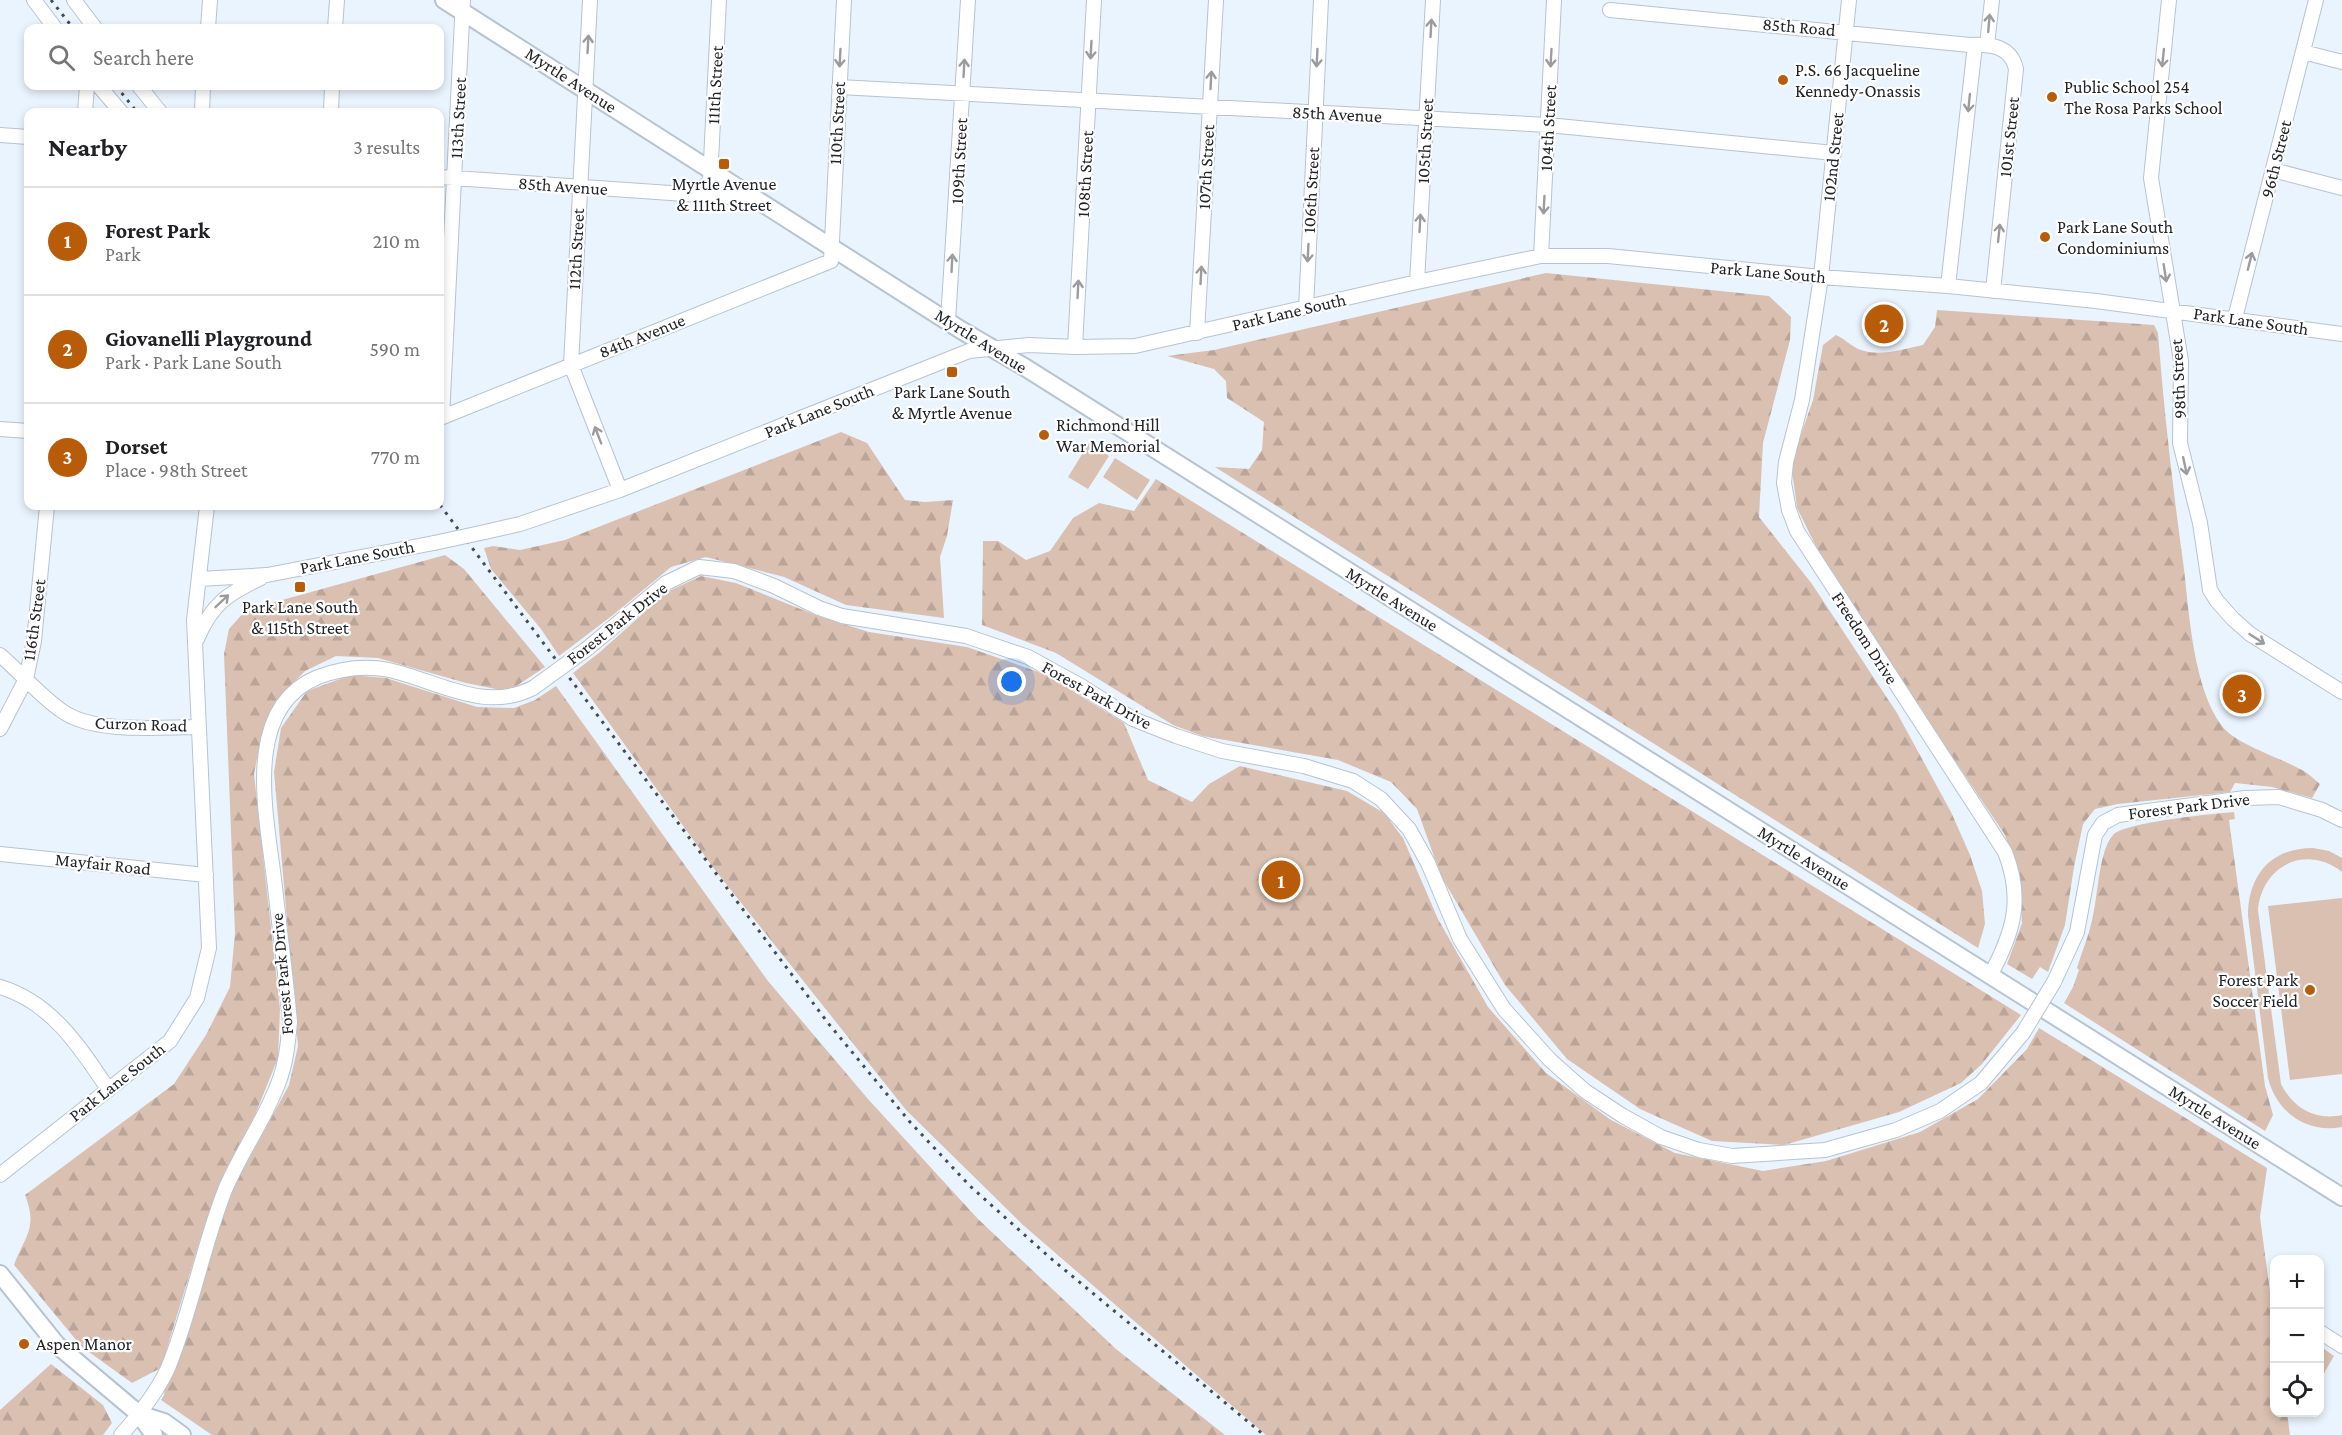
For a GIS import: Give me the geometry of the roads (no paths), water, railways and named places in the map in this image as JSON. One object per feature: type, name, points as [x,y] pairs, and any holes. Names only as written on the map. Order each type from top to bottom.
[{"type":"main road","name":"Myrtle Avenue","points":[[444,0],[463,6],[711,171],[2342,1197]]},
{"type":"main road","points":[[0,1274],[57,1345],[139,1414],[154,1435]]},
{"type":"main road","points":[[139,1414],[164,1422],[182,1435]]},
{"type":"street","points":[[34,0],[52,24]]},
{"type":"street","points":[[74,0],[83,6],[93,24]]},
{"type":"street","points":[[208,24],[210,0]]},
{"type":"street","points":[[335,24],[337,0]]},
{"type":"street","name":"112th Street","points":[[590,0],[571,364],[620,490]]},
{"type":"street","name":"111th Street","points":[[711,171],[719,0]]},
{"type":"street","name":"110th Street","points":[[831,246],[844,0]]},
{"type":"street","name":"109th Street","points":[[948,321],[968,0]]},
{"type":"street","name":"108th Street","points":[[1075,347],[1094,0]]},
{"type":"street","name":"107th Street","points":[[1197,333],[1216,0]]},
{"type":"street","name":"106th Street","points":[[1306,308],[1321,0]]},
{"type":"street","name":"105th Street","points":[[1417,282],[1433,0]]},
{"type":"street","name":"104th Street","points":[[1541,256],[1554,0]]},
{"type":"street","name":"102nd Street","points":[[1821,277],[1849,0]]},
{"type":"street","points":[[1948,286],[1981,45],[1992,0]]},
{"type":"street","name":"98th Street","points":[[2169,0],[2151,178],[2181,361],[2180,443],[2200,523],[2210,590],[2233,619],[2250,634],[2342,692]]},
{"type":"street","name":"96th Street","points":[[2235,318],[2316,0]]},
{"type":"street","name":"113th Street","points":[[444,366],[463,6]]},
{"type":"street","name":"85th Road","points":[[1610,10],[1981,45]]},
{"type":"street","name":"101st Street","points":[[1981,45],[2001,48],[2010,53],[2016,69],[1993,291]]},
{"type":"street","points":[[2303,52],[2342,62]]},
{"type":"street","name":"85th Avenue","points":[[839,87],[1548,125],[1834,153]]},
{"type":"street","points":[[85,108],[87,90]]},
{"type":"street","points":[[102,90],[118,108]]},
{"type":"street","points":[[143,90],[157,108]]},
{"type":"street","points":[[202,108],[204,90]]},
{"type":"street","points":[[331,108],[332,90]]},
{"type":"street","points":[[0,135],[24,137]]},
{"type":"street","points":[[2273,170],[2342,188]]},
{"type":"street","points":[[686,194],[703,187],[710,181],[711,171]]},
{"type":"street","name":"85th Avenue","points":[[444,177],[686,194],[751,196]]},
{"type":"street","name":"84th Avenue","points":[[444,416],[831,261],[831,246]]},
{"type":"street","name":"Park Lane South","points":[[0,1175],[170,1041],[197,998],[209,948],[195,644],[199,579],[267,575],[520,524],[620,490],[969,351],[1029,345],[1135,346],[1541,256],[1608,256],[1821,277],[1948,286],[2172,310],[2342,334]]},
{"type":"street","name":"Freedom Drive","points":[[1821,277],[1802,400],[1786,462],[1784,483],[1789,510],[1797,531],[1847,611],[2005,852],[2011,868],[2016,903],[2006,946],[1990,975]]},
{"type":"street","points":[[0,429],[24,431]]},
{"type":"street","name":"116th Street","points":[[0,729],[26,679],[34,640],[47,510]]},
{"type":"street","points":[[199,579],[207,510]]},
{"type":"street","name":"Forest Park Drive","points":[[121,1435],[139,1414],[167,1370],[223,1196],[270,1104],[287,1056],[290,1022],[263,788],[268,737],[274,720],[284,703],[298,689],[312,680],[337,670],[361,667],[388,670],[480,697],[502,698],[520,694],[533,688],[588,648],[666,583],[699,567],[735,571],[842,616],[966,636],[1028,657],[1081,686],[1133,719],[1176,736],[1222,751],[1304,766],[1353,781],[1382,799],[1408,829],[1428,863],[1460,939],[1504,1009],[1550,1060],[1585,1091],[1661,1137],[1699,1150],[1732,1156],[1825,1150],[1896,1130],[1941,1111],[1981,1083],[2023,1033],[2054,982],[2077,932],[2095,835],[2103,823],[2118,815],[2245,798],[2279,797],[2322,810],[2342,820]]},
{"type":"street","name":"Park Lane South","points":[[195,644],[208,615],[225,597],[267,575]]},
{"type":"street","name":"Curzon Road","points":[[0,655],[62,712],[79,720],[118,726],[198,727]]},
{"type":"street","name":"Mayfair Road","points":[[0,854],[206,875]]},
{"type":"street","points":[[0,987],[13,991],[45,1009],[79,1047],[108,1089]]},
{"type":"street","points":[[2324,1335],[2342,1346]]},
{"type":"railway","points":[[51,0],[70,24]]},
{"type":"railway","points":[[119,90],[134,108]]},
{"type":"railway","points":[[444,510],[828,1023],[910,1122],[969,1185],[1048,1256],[1264,1435]]},
{"type":"place","name":"P.S. 66 Jacqueline Kennedy-Onassis","points":[[1783,80]]},
{"type":"place","name":"Public School 254 The Rosa Parks School","points":[[2052,97]]},
{"type":"place","name":"Myrtle Avenue & 111th Street","points":[[724,164]]},
{"type":"place","name":"Park Lane South Condominiums","points":[[2045,237]]},
{"type":"place","name":"Giovanelli Playground","points":[[1884,324]]},
{"type":"place","name":"Park Lane South & Myrtle Avenue","points":[[952,372]]},
{"type":"place","name":"Richmond Hill War Memorial","points":[[1044,435]]},
{"type":"place","name":"Park Lane South & 115th Street","points":[[300,587]]},
{"type":"place","name":"Dorset","points":[[2242,694]]},
{"type":"place","name":"Forest Park","points":[[1281,880]]},
{"type":"place","name":"Forest Park Soccer Field","points":[[2310,990]]},
{"type":"place","name":"Aspen Manor","points":[[24,1344]]}]
